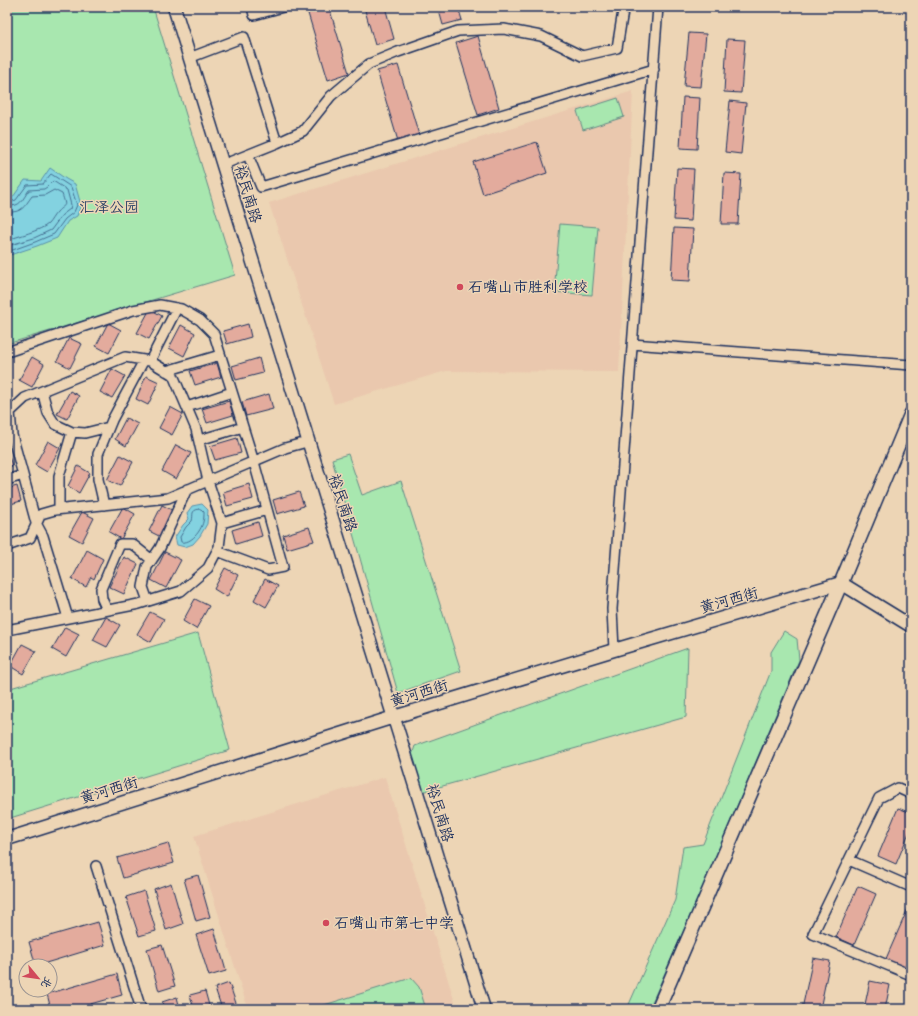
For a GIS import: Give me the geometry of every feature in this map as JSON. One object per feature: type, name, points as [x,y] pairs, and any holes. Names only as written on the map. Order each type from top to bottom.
[{"type":"main road","points":[[658,1009],[841,583],[911,414]]},
{"type":"street","name":"裕民南路","points":[[174,7],[307,442],[484,1009]]},
{"type":"street","points":[[252,7],[254,15],[283,7]]},
{"type":"street","points":[[222,165],[277,144],[303,132],[330,96],[369,64],[398,52],[458,31],[504,29],[541,36],[582,56],[617,48],[623,11],[622,7]]},
{"type":"street","points":[[614,650],[612,609],[658,7]]},
{"type":"street","points":[[189,58],[244,38],[277,144]]},
{"type":"street","points":[[248,155],[261,187],[654,69]]},
{"type":"street","points":[[7,352],[133,310],[160,305],[181,309],[200,320],[214,334],[254,462],[283,567],[268,570],[217,550]]},
{"type":"street","points":[[104,505],[98,479],[98,454],[112,420],[177,308]]},
{"type":"street","points":[[632,344],[911,365]]},
{"type":"street","points":[[166,371],[220,355]]},
{"type":"street","points":[[7,630],[68,618],[107,610],[139,604],[181,591],[208,568],[219,547],[222,523],[208,481],[196,429],[173,375],[147,360],[125,357],[25,398],[10,412],[12,435],[36,523],[43,536],[68,618]]},
{"type":"street","points":[[42,391],[48,413],[55,424],[72,432],[85,433],[109,427]]},
{"type":"street","points":[[187,407],[232,392]]},
{"type":"street","points":[[7,407],[18,404]]},
{"type":"street","points":[[199,440],[243,427]]},
{"type":"street","points":[[59,510],[59,476],[72,432]]},
{"type":"street","points":[[7,546],[30,538],[41,514],[59,510],[168,498],[285,448],[307,442]]},
{"type":"street","points":[[7,480],[23,476]]},
{"type":"street","points":[[148,601],[143,587],[147,567],[160,548],[187,489]]},
{"type":"street","points":[[222,523],[267,510]]},
{"type":"street","points":[[107,610],[102,599],[101,589],[120,544],[132,544],[152,560]]},
{"type":"street","points":[[841,583],[911,626]]},
{"type":"street","name":"黄河西街","points":[[7,839],[394,717],[841,583]]},
{"type":"street","points":[[911,794],[898,788],[879,798],[813,934],[911,975]]},
{"type":"street","points":[[849,860],[911,887]]},
{"type":"street","points":[[96,866],[141,1009]]},
{"type":"shaded area","name":"石嘴山市胜利学校","points":[[633,91],[619,372],[446,371],[334,404],[269,203]]},
{"type":"shaded area","name":"石嘴山市第七中学","points":[[385,777],[457,1009],[248,1009],[194,836]]},
{"type":"green space","name":"汇泽公园","points":[[7,7],[153,7],[235,275],[7,344]]},
{"type":"green space","points":[[618,98],[624,117],[583,130],[577,111]]},
{"type":"green space","points":[[560,224],[598,227],[592,295],[554,292]]},
{"type":"green space","points":[[348,454],[362,495],[401,481],[461,671],[398,693],[332,459]]},
{"type":"green space","points":[[784,631],[797,639],[799,660],[696,903],[649,1009],[627,1009],[675,900],[683,847],[703,844],[771,671],[771,652]]},
{"type":"green space","points":[[198,633],[230,750],[7,819],[7,689]]},
{"type":"green space","points":[[688,648],[686,717],[418,793],[410,761],[415,746]]},
{"type":"green space","points":[[411,978],[419,987],[426,1009],[321,1009],[321,1006]]},
{"type":"water","points":[[50,168],[75,184],[81,205],[77,216],[68,221],[57,238],[7,256],[7,198],[13,197],[25,180],[41,181]]},
{"type":"water","points":[[202,504],[208,510],[207,524],[200,536],[193,544],[185,547],[177,545],[175,537],[189,519],[187,513],[192,506]]},
{"type":"building","points":[[317,7],[329,7],[349,73],[328,80],[307,10]]},
{"type":"building","points":[[364,7],[385,7],[394,39],[375,45]]},
{"type":"building","points":[[438,7],[458,7],[462,20],[443,25]]},
{"type":"building","points":[[689,33],[706,34],[701,87],[684,86]]},
{"type":"building","points":[[478,36],[499,108],[478,115],[456,43]]},
{"type":"building","points":[[727,39],[745,40],[741,93],[724,92]]},
{"type":"building","points":[[398,65],[419,135],[398,141],[377,71]]},
{"type":"building","points":[[683,97],[700,98],[697,149],[680,148]]},
{"type":"building","points":[[730,101],[746,103],[741,154],[725,152]]},
{"type":"building","points":[[537,142],[547,173],[483,194],[473,162]]},
{"type":"building","points":[[677,168],[694,169],[691,221],[674,220]]},
{"type":"building","points":[[724,173],[741,174],[738,224],[721,224]]},
{"type":"building","points":[[674,228],[693,229],[690,281],[671,280]]},
{"type":"building","points":[[150,309],[162,316],[149,339],[137,333]]},
{"type":"building","points":[[108,323],[121,330],[109,353],[96,346]]},
{"type":"building","points":[[248,324],[251,337],[227,344],[223,331]]},
{"type":"building","points":[[181,325],[195,333],[184,356],[169,348]]},
{"type":"building","points":[[69,338],[82,344],[70,368],[57,361]]},
{"type":"building","points":[[32,357],[44,364],[32,387],[19,380]]},
{"type":"building","points":[[259,358],[263,373],[236,380],[232,366]]},
{"type":"building","points":[[217,363],[221,377],[195,385],[190,371]]},
{"type":"building","points":[[112,369],[125,376],[112,398],[100,392]]},
{"type":"building","points":[[146,376],[159,382],[148,405],[136,399]]},
{"type":"building","points":[[70,391],[79,396],[67,419],[57,414]]},
{"type":"building","points":[[269,394],[273,409],[246,416],[242,402]]},
{"type":"building","points":[[229,401],[233,415],[207,423],[202,409]]},
{"type":"building","points":[[170,407],[183,414],[172,435],[159,428]]},
{"type":"building","points":[[126,418],[138,424],[126,446],[115,439]]},
{"type":"building","points":[[237,438],[241,453],[215,460],[210,446]]},
{"type":"building","points":[[48,441],[60,448],[47,472],[35,465]]},
{"type":"building","points":[[176,445],[191,453],[176,479],[162,471]]},
{"type":"building","points":[[7,453],[12,466],[7,467]]},
{"type":"building","points":[[120,455],[133,462],[120,486],[107,480]]},
{"type":"building","points":[[78,466],[90,473],[79,493],[68,486]]},
{"type":"building","points":[[249,484],[253,499],[227,506],[223,492]]},
{"type":"building","points":[[17,486],[21,501],[7,505],[7,489]]},
{"type":"building","points":[[299,492],[304,506],[277,514],[273,500]]},
{"type":"building","points":[[162,505],[174,511],[161,537],[149,531]]},
{"type":"building","points":[[123,507],[135,514],[121,539],[109,532]]},
{"type":"building","points":[[82,512],[94,518],[82,542],[69,535]]},
{"type":"building","points":[[258,522],[262,536],[236,544],[232,530]]},
{"type":"building","points":[[309,527],[314,541],[287,549],[283,535]]},
{"type":"building","points":[[87,550],[103,559],[94,579],[91,577],[86,587],[72,579]]},
{"type":"building","points":[[165,552],[181,560],[166,588],[151,580]]},
{"type":"building","points":[[124,557],[138,564],[124,594],[109,587]]},
{"type":"building","points":[[225,568],[238,575],[227,597],[214,589]]},
{"type":"building","points":[[265,579],[278,586],[266,607],[254,600]]},
{"type":"building","points":[[195,599],[209,606],[196,629],[183,621]]},
{"type":"building","points":[[150,612],[164,619],[151,642],[137,634]]},
{"type":"building","points":[[106,617],[120,625],[107,647],[93,640]]},
{"type":"building","points":[[65,627],[79,634],[66,657],[52,649]]},
{"type":"building","points":[[22,644],[36,651],[23,674],[10,666]]},
{"type":"building","points":[[898,808],[911,813],[911,828],[896,864],[878,856]]},
{"type":"building","points":[[168,843],[174,863],[123,878],[117,858]]},
{"type":"building","points":[[198,875],[210,917],[196,921],[184,879]]},
{"type":"building","points":[[171,883],[183,924],[166,930],[154,889]]},
{"type":"building","points":[[858,886],[876,894],[854,945],[836,937]]},
{"type":"building","points":[[144,891],[156,931],[139,936],[126,897]]},
{"type":"building","points":[[909,906],[911,907],[911,952],[904,969],[885,961]]},
{"type":"building","points":[[98,922],[105,945],[58,959],[58,958],[34,958],[29,942]]},
{"type":"building","points":[[214,929],[226,971],[209,976],[196,935]]},
{"type":"building","points":[[162,945],[175,986],[159,991],[147,949]]},
{"type":"building","points":[[813,958],[830,961],[820,1009],[802,1009]]},
{"type":"building","points":[[117,974],[122,995],[73,1009],[51,1009],[48,998],[58,998],[58,991]]},
{"type":"building","points":[[870,981],[890,985],[885,1009],[864,1009]]},
{"type":"building","points":[[229,983],[238,1009],[222,1009],[215,988]]},
{"type":"building","points":[[205,991],[210,1009],[194,1009],[190,995]]},
{"type":"building","points":[[177,997],[180,1009],[164,1009],[162,1002]]},
{"type":"place","name":"石嘴山市胜利学校","points":[[460,287]]},
{"type":"place","name":"石嘴山市第七中学","points":[[326,923]]}]
